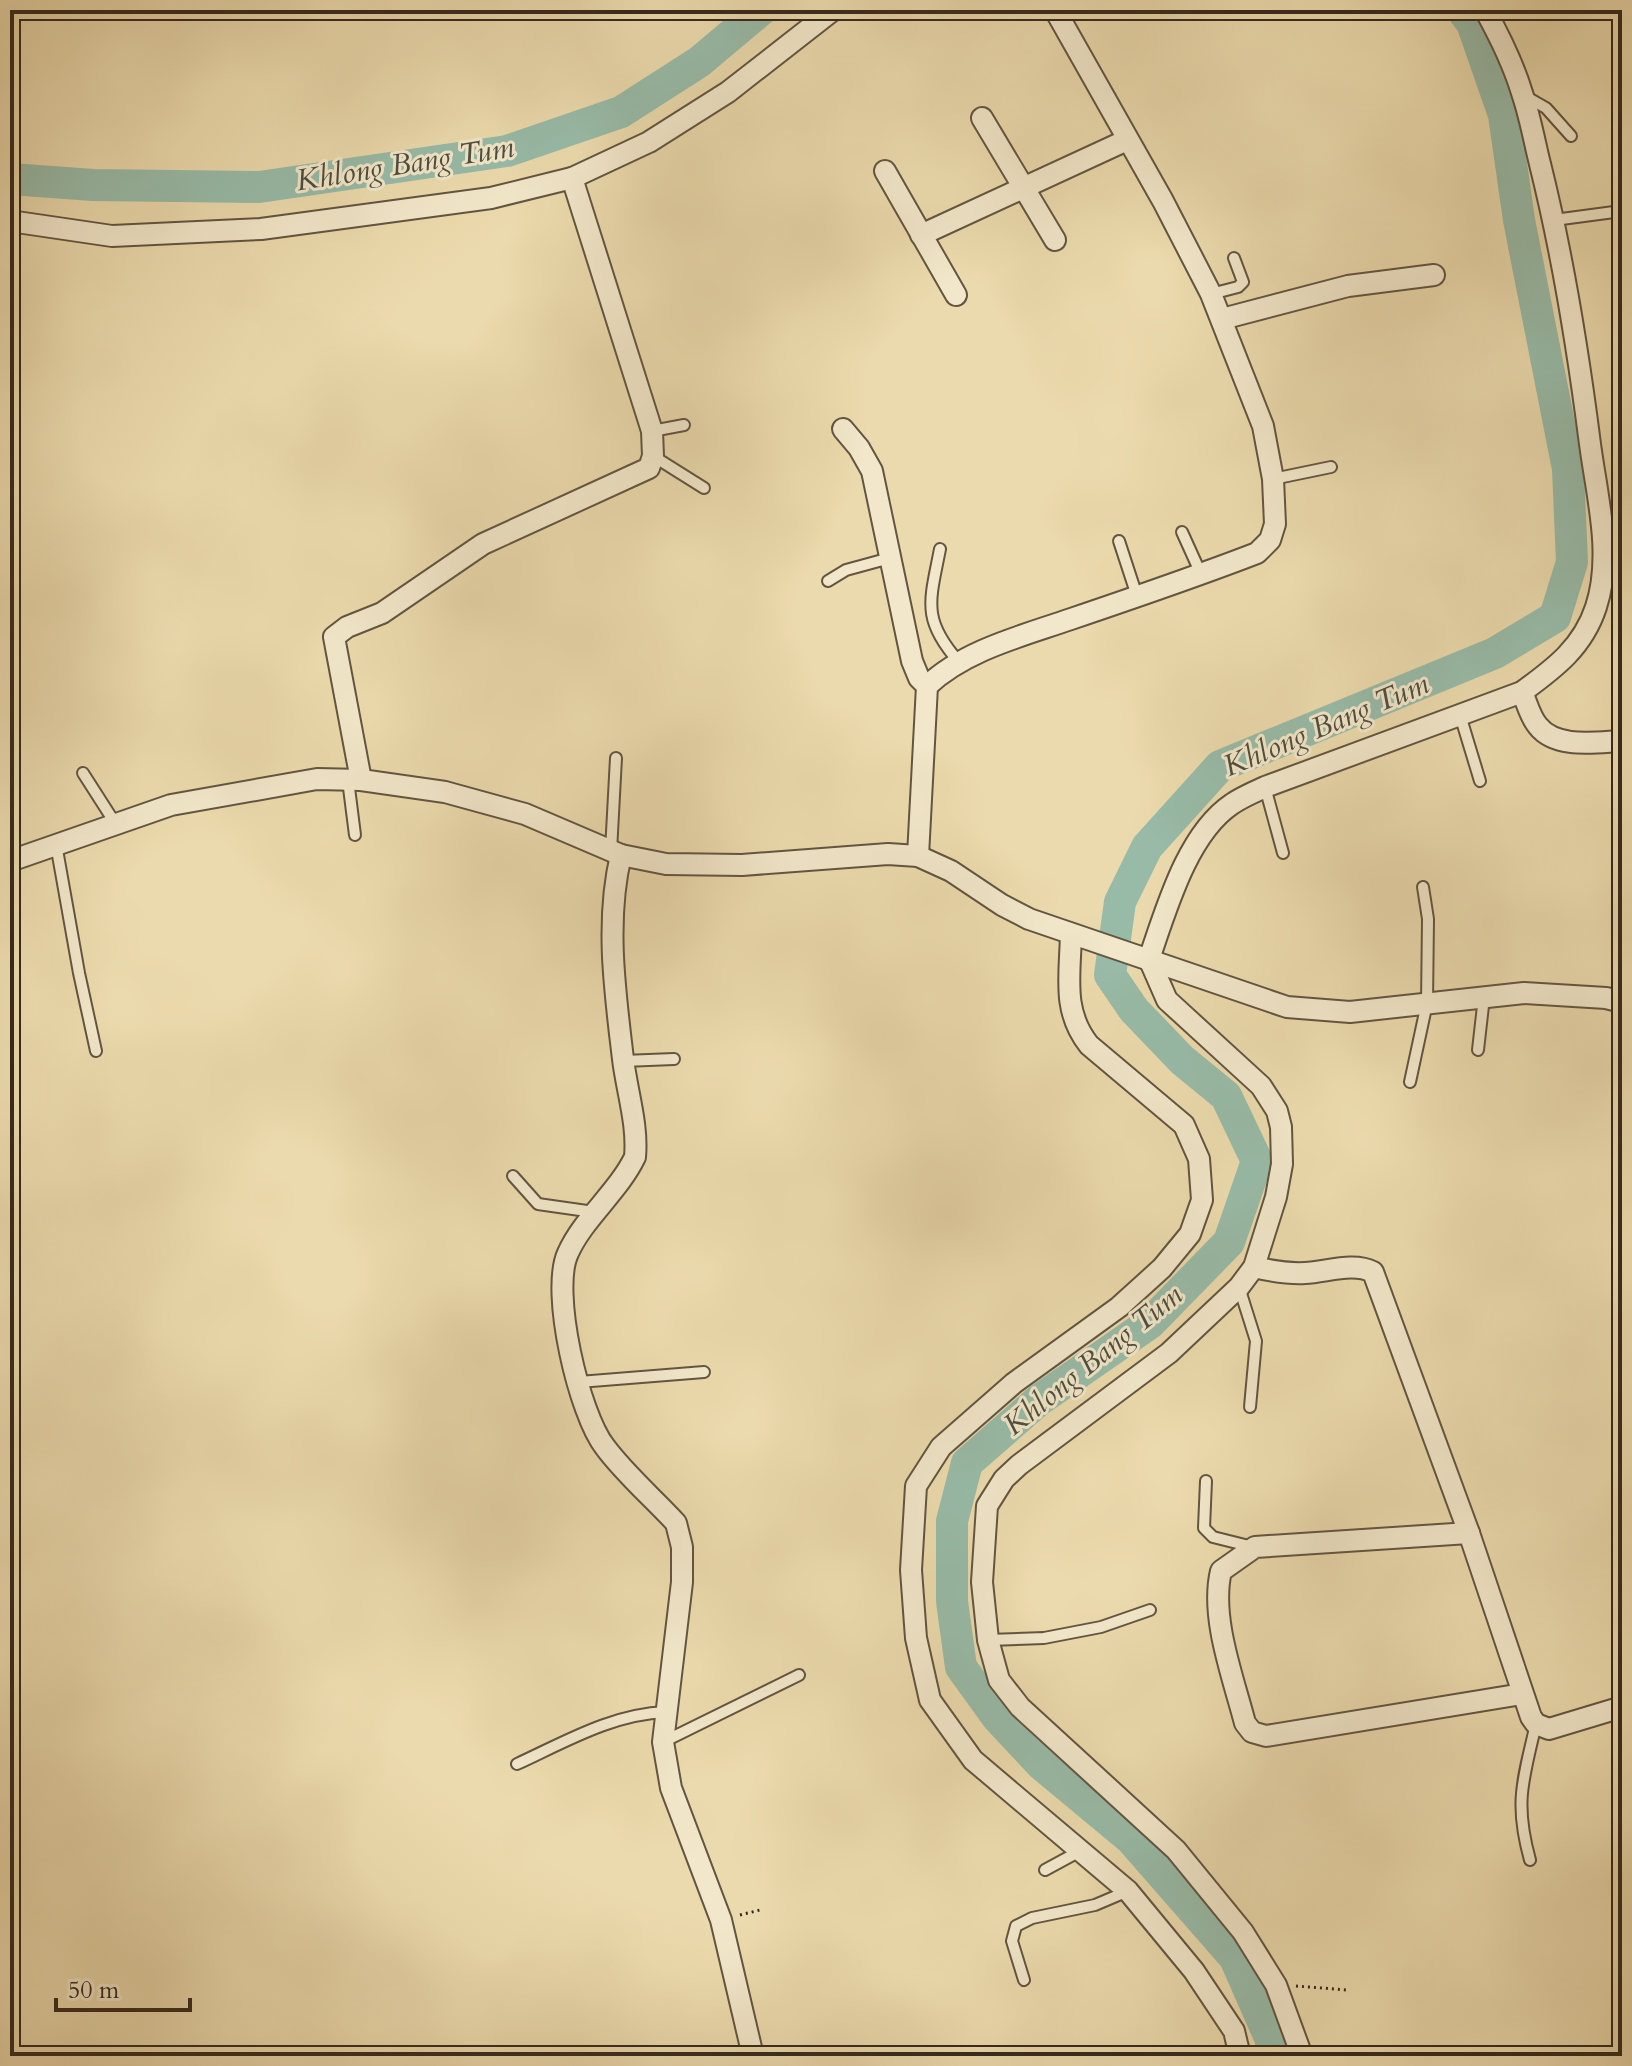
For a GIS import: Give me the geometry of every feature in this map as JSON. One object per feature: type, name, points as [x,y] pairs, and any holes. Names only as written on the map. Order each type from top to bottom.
[{"type":"street","points":[[10,221],[112,236],[261,229],[491,198],[572,178],[649,142],[728,92],[833,10]]},
{"type":"street","points":[[918,856],[927,686],[940,673],[1022,636],[1257,553],[1270,540],[1275,524],[1273,479],[1263,426],[1222,319],[1163,201],[1055,10]]},
{"type":"street","points":[[1144,958],[1203,832],[1231,804],[1265,787],[1522,692],[1575,649],[1589,626],[1597,604],[1604,570],[1602,535],[1583,387],[1554,220],[1523,95],[1509,55],[1485,10]]},
{"type":"street","points":[[982,118],[1055,240]]},
{"type":"street","points":[[921,235],[1127,140]]},
{"type":"street","points":[[885,171],[956,295]]},
{"type":"street","points":[[354,780],[334,637],[347,627],[382,613],[483,544],[649,468],[653,456],[652,431],[572,178]]},
{"type":"street","points":[[1222,319],[1348,286],[1434,275]]},
{"type":"street","points":[[843,429],[872,471],[912,661],[919,678],[927,686]]},
{"type":"street","points":[[1522,692],[1536,724],[1546,735],[1573,742],[1622,741]]},
{"type":"street","points":[[10,861],[171,805],[317,779],[354,780],[445,792],[472,799],[525,814],[616,853],[666,864],[703,866],[888,854],[918,856],[951,871],[1029,919],[1287,1007],[1350,1012],[1524,993],[1606,998],[1622,1002]]},
{"type":"street","points":[[616,853],[612,931],[623,1061],[637,1140],[635,1157],[629,1170],[566,1256],[560,1284],[563,1313],[579,1382],[592,1424],[604,1447],[676,1523],[680,1533],[682,1582],[663,1742],[671,1788],[721,1920],[753,2056]]},
{"type":"street","points":[[1077,937],[1069,1009],[1077,1030],[1089,1045],[1184,1125],[1199,1159],[1202,1200],[1190,1234],[1162,1268],[1119,1307],[1014,1383],[941,1447],[916,1486],[911,1570],[916,1638],[930,1700],[973,1760],[1128,1891],[1194,1971],[1234,2031],[1240,2056]]},
{"type":"street","points":[[1144,958],[1167,1000],[1261,1086],[1277,1111],[1281,1127],[1282,1164],[1276,1197],[1254,1267],[1239,1287],[1169,1353],[1036,1450],[1004,1479],[994,1493],[987,1506],[984,1527],[982,1582],[988,1640],[999,1680],[1020,1707],[1176,1850],[1243,1932],[1276,1985],[1302,2056]]},
{"type":"street","points":[[1254,1267],[1283,1273],[1364,1267],[1373,1272],[1469,1533],[1522,1694],[1536,1724],[1549,1729],[1622,1707]]},
{"type":"street","points":[[1469,1533],[1255,1547],[1221,1571],[1217,1587],[1218,1615],[1245,1723],[1252,1732],[1266,1736],[1522,1694]]},
{"type":"lane","points":[[1523,95],[1546,108],[1571,136]]},
{"type":"lane","points":[[1554,220],[1614,212]]},
{"type":"lane","points":[[1211,294],[1238,287],[1243,282],[1234,258]]},
{"type":"lane","points":[[652,431],[684,425]]},
{"type":"lane","points":[[653,456],[704,488]]},
{"type":"lane","points":[[1273,479],[1331,467]]},
{"type":"lane","points":[[1182,532],[1201,574]]},
{"type":"lane","points":[[1119,541],[1137,596]]},
{"type":"lane","points":[[940,549],[931,595],[933,622],[941,642],[959,662]]},
{"type":"lane","points":[[828,581],[846,570],[890,558]]},
{"type":"lane","points":[[1460,715],[1480,781]]},
{"type":"lane","points":[[616,758],[616,853]]},
{"type":"lane","points":[[83,773],[115,823]]},
{"type":"lane","points":[[354,780],[355,835]]},
{"type":"lane","points":[[1265,787],[1283,853]]},
{"type":"lane","points":[[56,844],[96,1051]]},
{"type":"lane","points":[[1410,1082],[1427,1003],[1428,919],[1423,887]]},
{"type":"lane","points":[[1478,1050],[1484,997]]},
{"type":"lane","points":[[623,1061],[674,1059]]},
{"type":"lane","points":[[513,1176],[538,1204],[597,1212]]},
{"type":"lane","points":[[1239,1287],[1256,1341],[1250,1407]]},
{"type":"lane","points":[[579,1382],[704,1372]]},
{"type":"lane","points":[[1206,1481],[1204,1528],[1213,1537],[1255,1547]]},
{"type":"lane","points":[[988,1640],[1044,1638],[1101,1627],[1150,1610]]},
{"type":"lane","points":[[663,1742],[799,1675]]},
{"type":"lane","points":[[517,1764],[617,1719],[640,1713],[666,1712]]},
{"type":"lane","points":[[1530,1860],[1521,1826],[1520,1792],[1536,1724]]},
{"type":"lane","points":[[1045,1870],[1080,1851]]},
{"type":"lane","points":[[1024,1980],[1012,1941],[1016,1926],[1032,1918],[1095,1905],[1128,1891]]},
{"type":"path","points":[[1276,1985],[1347,1990]]},
{"type":"waterway","name":"Khlong Bang Tum","points":[[10,179],[93,185],[259,187],[507,151],[621,112],[699,62],[761,10]]},
{"type":"waterway","name":"Khlong Bang Tum","points":[[1278,2056],[1235,1958],[1131,1839],[1042,1765],[997,1717],[961,1667],[952,1601],[952,1521],[967,1463],[1039,1400],[1150,1323],[1229,1242],[1257,1161],[1226,1096],[1182,1060],[1134,1010],[1110,975],[1120,902],[1147,847],[1220,766],[1495,653],[1555,617],[1572,562],[1568,469],[1519,220],[1504,115],[1472,23],[1462,10]]}]
